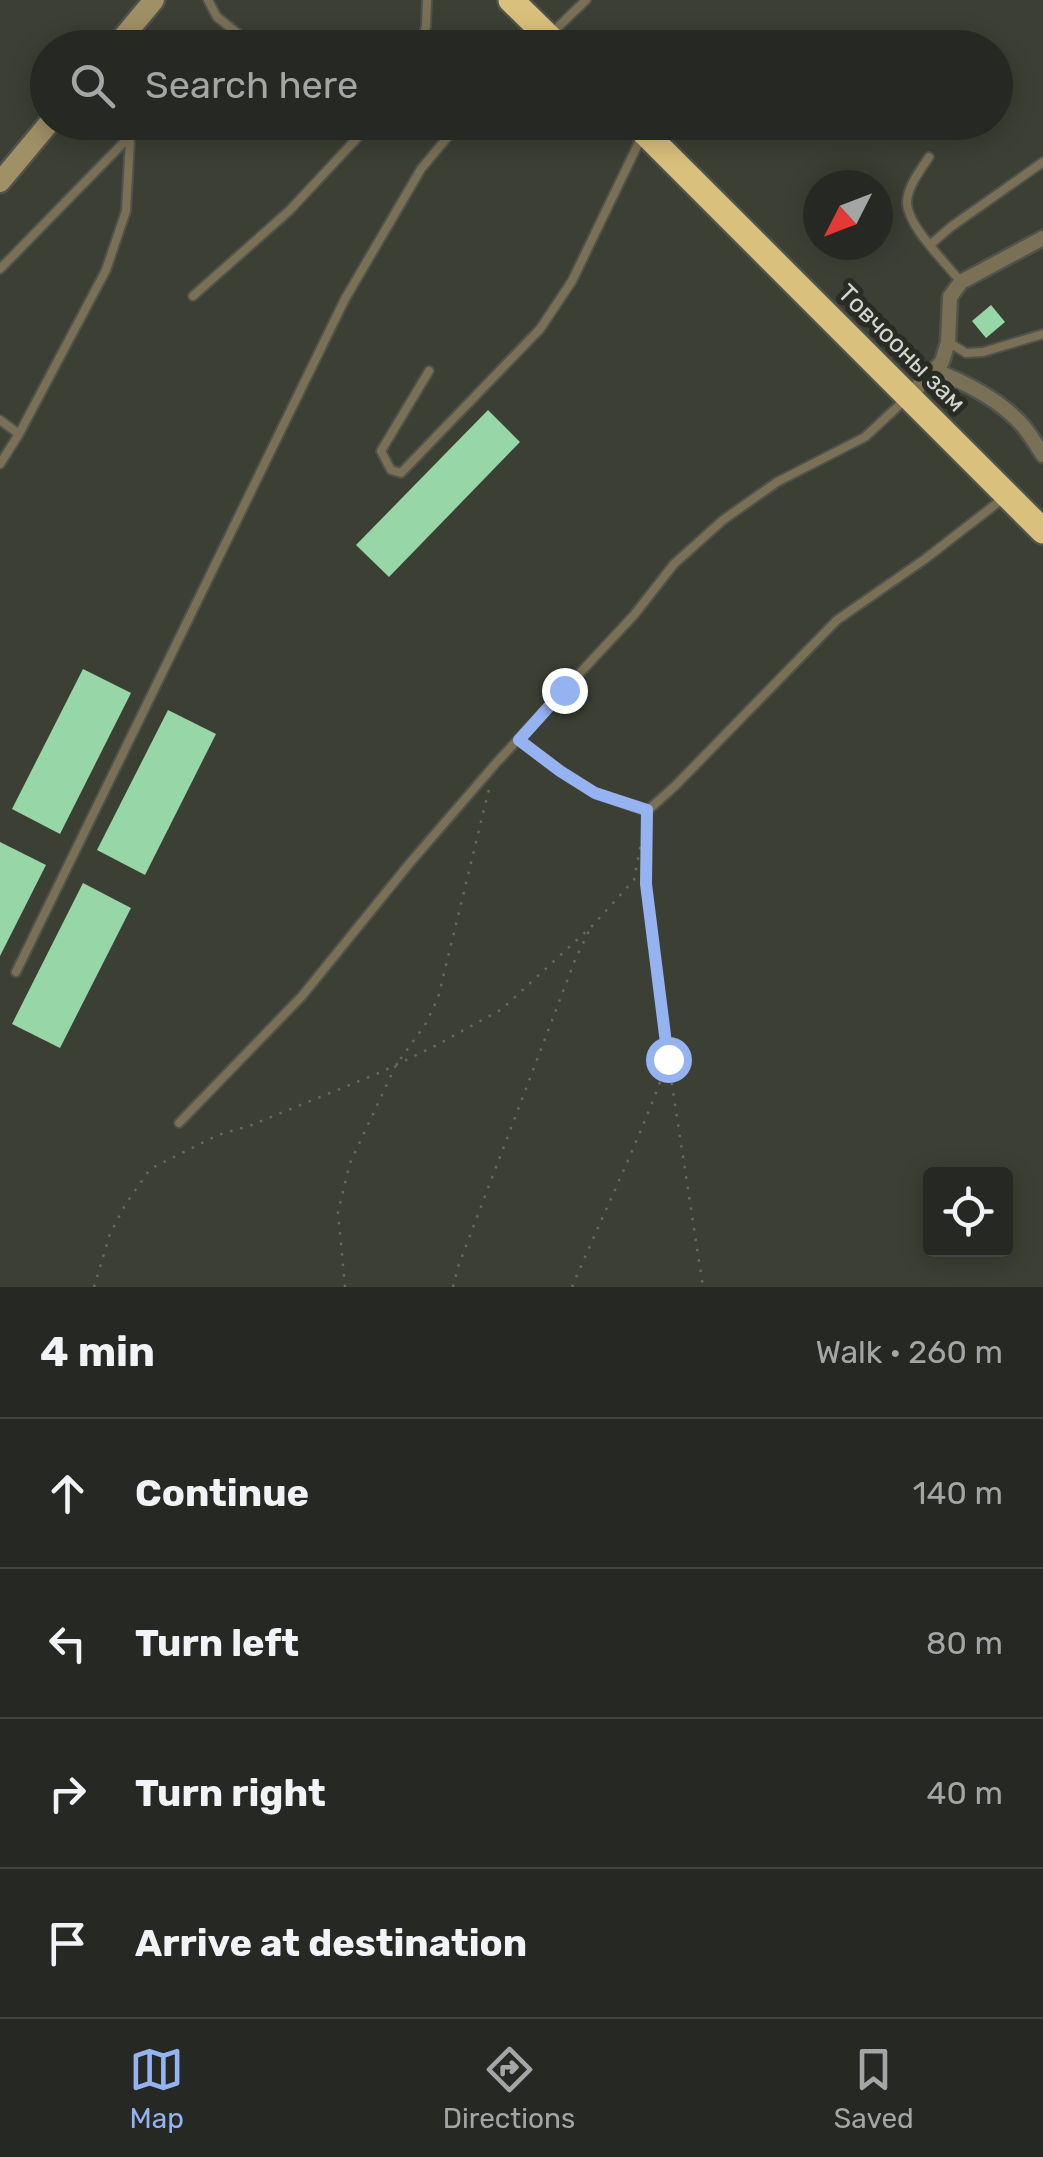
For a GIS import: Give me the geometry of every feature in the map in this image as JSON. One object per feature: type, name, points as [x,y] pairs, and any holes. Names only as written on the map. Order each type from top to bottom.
[{"type":"highway","points":[[511,0],[540,30]]},
{"type":"highway","points":[[532,0],[545,30]]},
{"type":"highway","name":"Товчооны зам","points":[[659,140],[920,384],[1043,510]]},
{"type":"highway","name":"Товчооны зам","points":[[920,384],[1007,496],[1043,532]]},
{"type":"main road","points":[[129,30],[154,0]]},
{"type":"main road","points":[[0,182],[35,140]]},
{"type":"street","points":[[920,384],[942,362],[948,342],[950,297],[961,282],[1043,238]]},
{"type":"street","points":[[920,384],[988,397],[1022,425],[1043,455]]},
{"type":"lane","points":[[208,0],[217,17],[234,30]]},
{"type":"lane","points":[[425,30],[427,0]]},
{"type":"lane","points":[[558,30],[586,0]]},
{"type":"lane","points":[[0,270],[126,140]]},
{"type":"lane","points":[[0,464],[20,434],[106,270],[126,211],[130,140]]},
{"type":"lane","points":[[193,296],[290,210],[355,140]]},
{"type":"lane","points":[[16,972],[345,299],[420,169],[445,140]]},
{"type":"lane","points":[[429,371],[381,451],[392,470],[401,473],[540,330],[572,281],[637,140]]},
{"type":"lane","points":[[928,157],[907,200],[910,219],[961,282]]},
{"type":"lane","points":[[930,244],[1043,162]]},
{"type":"lane","points":[[948,342],[966,352],[983,352],[1043,334]]},
{"type":"lane","points":[[179,1123],[302,996],[409,864],[634,615],[674,564],[724,520],[777,482],[865,437],[920,384]]},
{"type":"lane","points":[[0,420],[20,434]]},
{"type":"lane","points":[[519,740],[595,793],[647,810],[837,620],[1007,496]]},
{"type":"path","points":[[346,1287],[338,1212],[350,1164],[396,1065],[425,1025],[438,998],[476,834],[498,762]]},
{"type":"path","points":[[94,1287],[110,1234],[150,1169],[218,1135],[396,1065],[502,1010],[592,926],[634,880],[647,810]]},
{"type":"path","points":[[647,810],[646,884],[668,1059],[704,1287]]},
{"type":"path","points":[[453,1287],[575,960],[592,926]]},
{"type":"path","points":[[572,1287],[644,1126],[668,1059]]},
{"type":"shaded area","points":[[0,0],[1043,0],[1043,1287],[0,1287]]},
{"type":"building","points":[[991,305],[1005,322],[986,338],[972,321]]},
{"type":"building","points":[[488,410],[520,442],[389,577],[356,545]]},
{"type":"building","points":[[83,669],[131,693],[60,834],[12,809]]},
{"type":"building","points":[[168,710],[216,734],[145,875],[97,850]]},
{"type":"building","points":[[0,842],[46,865],[0,956]]},
{"type":"building","points":[[83,883],[131,908],[60,1048],[12,1024]]},
{"type":"route","points":[[564,690],[519,740],[595,793],[647,810],[646,884],[668,1059]]}]
